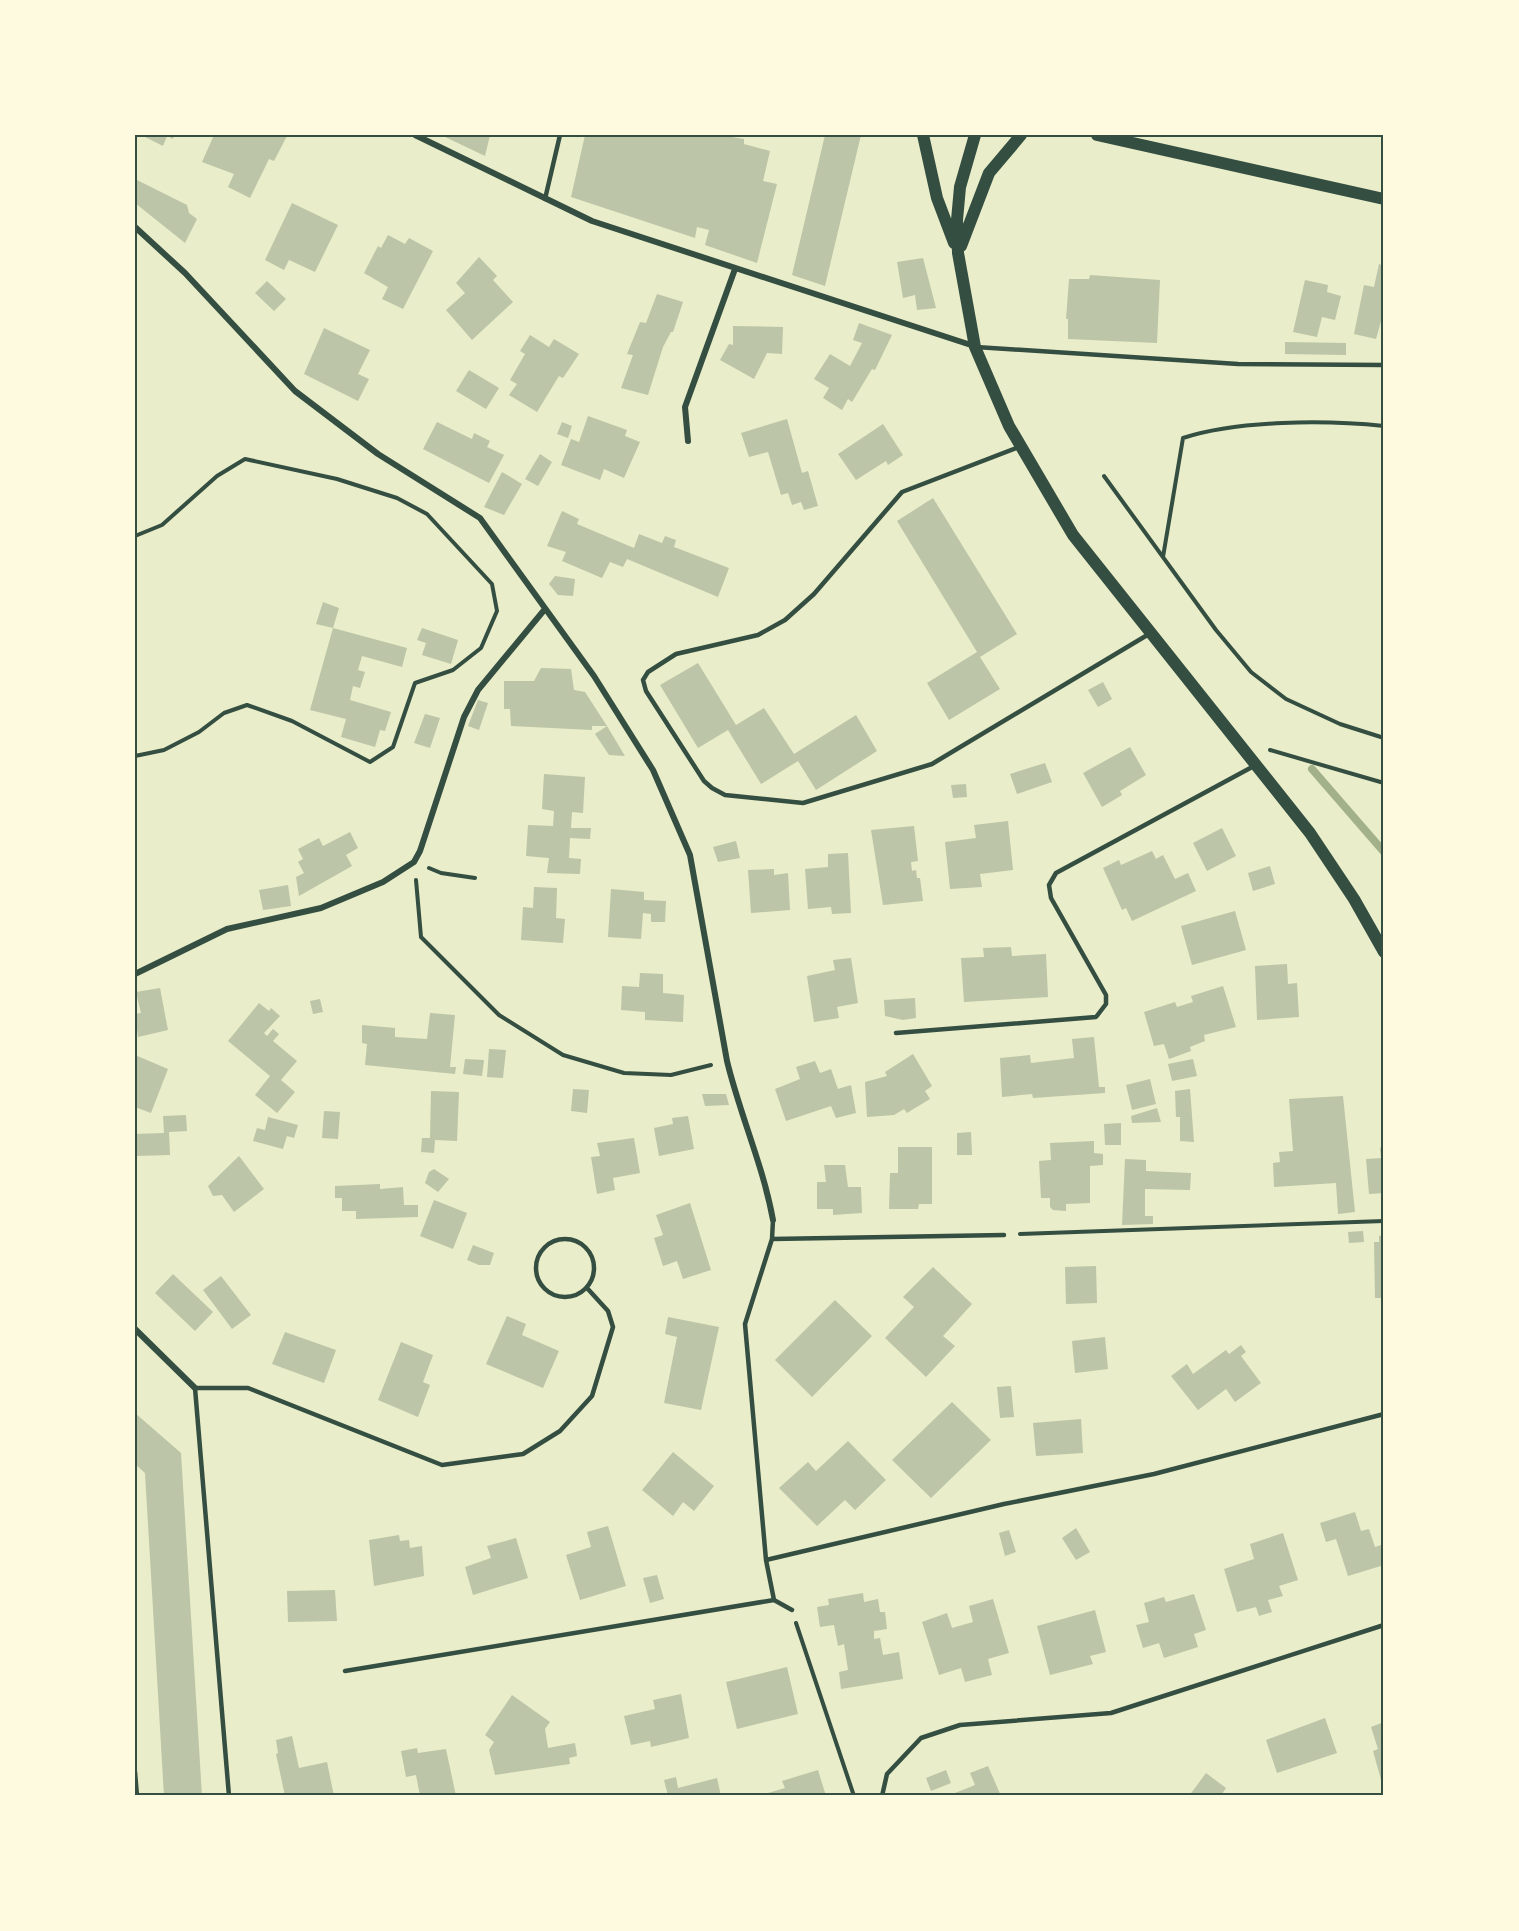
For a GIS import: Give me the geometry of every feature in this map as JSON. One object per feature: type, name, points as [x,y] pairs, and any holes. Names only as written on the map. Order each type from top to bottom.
[{"type":"main road","points":[[975,135],[960,188],[957,220],[958,253],[975,346],[1019,447],[1072,535],[1310,833],[1354,899],[1384,952]]},
{"type":"main road","points":[[958,253],[989,173],[1021,135]]},
{"type":"main road","points":[[1097,135],[1384,199]]},
{"type":"main road","points":[[922,136],[937,198],[958,253]]},
{"type":"street","points":[[415,135],[592,221],[975,346]]},
{"type":"street","points":[[135,227],[185,273],[296,391],[378,454],[480,518],[594,676],[653,770],[690,855],[727,1061],[734,1089],[766,1183],[773,1220]]},
{"type":"street","points":[[688,441],[686,407],[735,269]]},
{"type":"street","points":[[135,974],[226,929],[321,908],[383,882],[414,862],[420,851],[464,717],[478,690],[545,609]]},
{"type":"street","points":[[135,1329],[195,1388]]},
{"type":"lane","points":[[545,199],[560,135]]},
{"type":"lane","points":[[975,346],[1238,364],[1384,365]]},
{"type":"lane","points":[[1019,447],[902,492],[814,594],[785,620],[758,635],[676,654],[648,672],[643,680],[646,691],[704,781],[725,795],[803,803],[932,764],[1149,633]]},
{"type":"lane","points":[[896,1033],[1096,1017],[1106,1004],[1106,995],[1051,898],[1049,885],[1056,873],[1257,765]]},
{"type":"lane","points":[[773,1220],[772,1239],[745,1324],[766,1560],[774,1600]]},
{"type":"lane","points":[[772,1239],[1004,1235]]},
{"type":"lane","points":[[563,1238],[575,1239],[585,1246],[592,1255],[594,1266],[592,1278],[586,1288],[566,1297],[554,1295],[545,1290],[538,1280],[535,1269],[537,1257],[543,1247],[563,1238]]},
{"type":"lane","points":[[229,1796],[195,1388],[248,1388],[442,1465],[523,1454],[560,1431],[592,1396],[613,1327],[608,1311],[586,1288]]},
{"type":"lane","points":[[766,1560],[1004,1504],[1154,1474],[1384,1414]]},
{"type":"lane","points":[[345,1671],[774,1600],[792,1610]]},
{"type":"lane","points":[[882,1796],[887,1774],[921,1738],[960,1725],[1111,1713],[1384,1625]]},
{"type":"lane","points":[[135,1772],[137,1796]]},
{"type":"path","points":[[1162,557],[1183,438],[1212,428],[1344,422],[1384,426]]},
{"type":"path","points":[[135,536],[162,525],[217,476],[245,459],[337,479],[397,498],[427,514],[492,584],[497,612],[481,648],[453,670],[415,682],[393,747],[370,762],[292,721],[247,705],[224,713],[199,732],[164,750],[135,756]]},
{"type":"path","points":[[1104,476],[1216,630],[1251,672],[1286,699],[1340,724],[1384,738]]},
{"type":"path","points":[[1238,741],[1384,783]]},
{"type":"path","points":[[475,878],[441,873],[414,862],[421,937],[499,1015],[563,1056],[624,1073],[671,1074],[727,1061]]},
{"type":"path","points":[[1004,1235],[1384,1221]]},
{"type":"path","points":[[792,1610],[854,1796]]},
{"type":"building","points":[[141,135],[174,135],[173,139],[167,136],[163,146]]},
{"type":"building","points":[[214,135],[287,136],[274,161],[269,159],[250,198],[228,187],[234,174],[202,162]]},
{"type":"building","points":[[441,135],[490,135],[485,156]]},
{"type":"building","points":[[585,135],[721,135],[744,139],[744,144],[770,151],[763,181],[777,184],[757,263],[705,245],[709,230],[697,227],[695,238],[571,197]]},
{"type":"building","points":[[825,135],[861,135],[825,286],[792,275]]},
{"type":"building","points":[[135,179],[187,205],[189,213],[197,219],[185,243],[135,203]]},
{"type":"building","points":[[292,203],[338,225],[315,272],[289,260],[284,270],[265,260]]},
{"type":"building","points":[[388,235],[405,244],[409,238],[433,251],[403,309],[382,299],[388,287],[364,273],[378,246],[381,248]]},
{"type":"building","points":[[479,257],[497,276],[493,280],[513,302],[472,340],[446,310],[465,293],[456,283]]},
{"type":"building","points":[[923,258],[936,308],[917,310],[915,295],[903,298],[897,262]]},
{"type":"building","points":[[1379,264],[1384,266],[1384,311],[1376,339],[1354,334],[1364,285],[1374,287]]},
{"type":"building","points":[[1090,275],[1160,280],[1157,343],[1068,339],[1068,319],[1066,319],[1069,279],[1089,279]]},
{"type":"building","points":[[1305,280],[1328,285],[1327,292],[1341,296],[1335,320],[1322,317],[1317,337],[1293,332]]},
{"type":"building","points":[[267,281],[286,299],[274,311],[255,293]]},
{"type":"building","points":[[657,294],[683,302],[673,332],[663,347],[648,395],[621,388],[633,355],[627,354],[640,322],[646,323]]},
{"type":"building","points":[[859,323],[892,335],[875,370],[872,369],[852,402],[848,399],[842,410],[823,398],[829,388],[814,379],[830,354],[850,366],[862,343],[853,340]]},
{"type":"building","points":[[733,326],[783,327],[782,354],[767,353],[754,379],[720,360],[729,344],[733,345]]},
{"type":"building","points":[[324,328],[370,350],[358,374],[369,379],[358,401],[304,374]]},
{"type":"building","points":[[530,335],[549,347],[554,339],[579,354],[563,378],[559,376],[537,412],[509,395],[517,384],[510,380],[525,354],[520,351]]},
{"type":"building","points":[[1285,342],[1346,343],[1346,355],[1285,354]]},
{"type":"building","points":[[469,370],[499,388],[486,409],[456,391]]},
{"type":"building","points":[[588,416],[627,430],[625,436],[640,442],[624,478],[604,469],[600,480],[561,465],[571,439],[579,442]]},
{"type":"building","points":[[787,419],[802,473],[808,471],[818,506],[804,510],[801,502],[792,505],[788,493],[781,495],[768,452],[749,457],[741,433]]},
{"type":"building","points":[[437,422],[472,439],[474,433],[490,441],[487,447],[504,455],[489,483],[423,449]]},
{"type":"building","points":[[562,422],[572,426],[568,438],[557,434]]},
{"type":"building","points":[[883,424],[903,455],[888,465],[886,461],[856,480],[838,454]]},
{"type":"building","points":[[540,454],[552,462],[538,486],[525,479]]},
{"type":"building","points":[[502,472],[522,484],[504,515],[484,507]]},
{"type":"building","points":[[933,498],[1017,634],[980,657],[1000,689],[949,720],[927,683],[977,652],[897,521]]},
{"type":"building","points":[[562,511],[579,519],[577,524],[634,548],[639,534],[662,543],[665,536],[676,540],[674,547],[729,568],[718,597],[627,559],[623,567],[610,562],[602,578],[562,561],[566,552],[547,546]]},
{"type":"building","points":[[555,576],[575,579],[573,596],[558,595],[549,584]]},
{"type":"building","points":[[323,602],[339,608],[333,628],[316,624]]},
{"type":"building","points":[[333,628],[407,648],[402,667],[362,656],[358,670],[365,672],[360,688],[353,686],[350,700],[391,712],[385,731],[380,730],[375,747],[341,737],[346,719],[310,710]]},
{"type":"building","points":[[422,628],[458,640],[451,664],[422,655],[426,643],[417,640]]},
{"type":"building","points":[[698,663],[736,725],[764,708],[794,754],[856,715],[877,751],[816,790],[798,761],[761,784],[728,730],[698,748],[660,685]]},
{"type":"building","points":[[541,668],[571,669],[574,690],[585,692],[607,726],[592,726],[592,730],[511,726],[510,709],[504,709],[504,681],[534,681]]},
{"type":"building","points":[[1103,682],[1112,699],[1098,707],[1088,690]]},
{"type":"building","points":[[478,700],[488,703],[479,730],[468,726]]},
{"type":"building","points":[[425,714],[440,718],[430,748],[414,743]]},
{"type":"building","points":[[607,726],[625,756],[609,755],[595,734]]},
{"type":"building","points":[[1130,747],[1146,775],[1120,791],[1122,795],[1102,807],[1083,773]]},
{"type":"building","points":[[1045,763],[1052,782],[1017,794],[1010,774]]},
{"type":"building","points":[[544,774],[585,777],[583,813],[572,812],[571,828],[591,828],[590,839],[570,838],[569,858],[581,859],[580,874],[547,873],[549,858],[526,856],[528,825],[553,826],[554,811],[542,809]]},
{"type":"building","points":[[966,784],[967,797],[953,798],[951,785]]},
{"type":"building","points":[[1008,821],[1013,870],[980,874],[982,887],[950,889],[945,842],[976,838],[974,825]]},
{"type":"building","points":[[914,826],[918,861],[911,862],[912,871],[916,870],[917,878],[920,878],[923,901],[883,905],[871,830]]},
{"type":"building","points":[[1222,828],[1236,856],[1207,871],[1193,843]]},
{"type":"building","points":[[350,832],[358,848],[346,855],[352,866],[299,896],[296,877],[304,873],[298,862],[303,859],[298,849],[319,838],[323,846]]},
{"type":"building","points":[[736,841],[740,858],[718,862],[713,847]]},
{"type":"building","points":[[1152,851],[1156,859],[1163,855],[1175,879],[1188,873],[1196,891],[1132,921],[1126,908],[1122,910],[1103,868],[1119,860],[1121,865]]},
{"type":"building","points":[[848,853],[851,913],[832,914],[831,907],[808,909],[805,869],[828,867],[828,854]]},
{"type":"building","points":[[1270,866],[1275,884],[1253,891],[1248,873]]},
{"type":"building","points":[[774,869],[774,875],[788,873],[790,910],[751,913],[748,870]]},
{"type":"building","points":[[288,885],[291,906],[263,910],[259,890]]},
{"type":"building","points":[[534,887],[557,888],[556,918],[565,919],[563,943],[521,940],[523,907],[533,908]]},
{"type":"building","points":[[611,889],[644,892],[644,900],[666,901],[665,922],[651,922],[651,914],[643,913],[641,939],[608,937]]},
{"type":"building","points":[[1235,911],[1246,950],[1192,965],[1181,926]]},
{"type":"building","points":[[1011,947],[1012,956],[1046,954],[1048,997],[964,1002],[961,958],[984,957],[983,948]]},
{"type":"building","points":[[851,958],[858,1003],[837,1007],[839,1018],[814,1022],[807,976],[835,970],[833,960]]},
{"type":"building","points":[[1287,964],[1288,984],[1297,983],[1299,1017],[1257,1020],[1255,966]]},
{"type":"building","points":[[640,973],[663,974],[663,993],[684,995],[683,1022],[645,1020],[645,1012],[621,1010],[622,986],[639,987]]},
{"type":"building","points":[[1223,986],[1236,1027],[1204,1035],[1205,1041],[1190,1047],[1191,1051],[1169,1059],[1164,1044],[1154,1046],[1144,1012],[1175,1002],[1177,1007],[1193,1002],[1191,996]]},
{"type":"building","points":[[160,988],[168,1030],[138,1037],[135,1014],[141,1013],[136,992]]},
{"type":"building","points":[[915,998],[916,1018],[903,1020],[885,1016],[884,1000]]},
{"type":"building","points":[[320,999],[323,1012],[313,1014],[310,1001]]},
{"type":"building","points":[[259,1003],[269,1011],[271,1008],[280,1016],[264,1033],[267,1036],[273,1029],[279,1034],[273,1041],[297,1061],[281,1080],[295,1092],[277,1113],[255,1095],[270,1076],[228,1041]]},
{"type":"building","points":[[430,1013],[455,1015],[450,1067],[456,1067],[455,1074],[365,1065],[367,1044],[362,1043],[362,1025],[395,1028],[395,1037],[427,1039]]},
{"type":"building","points":[[1094,1037],[1099,1087],[1105,1087],[1105,1093],[1033,1098],[1032,1094],[1002,1097],[1000,1058],[1030,1055],[1031,1063],[1074,1058],[1072,1039]]},
{"type":"building","points":[[489,1049],[506,1050],[503,1078],[487,1077]]},
{"type":"building","points":[[913,1054],[932,1086],[925,1091],[930,1099],[907,1113],[904,1109],[894,1115],[867,1117],[865,1082],[887,1076],[885,1072]]},
{"type":"building","points":[[135,1055],[168,1069],[151,1113],[135,1107]]},
{"type":"building","points":[[465,1059],[484,1060],[482,1076],[463,1074]]},
{"type":"building","points":[[1193,1059],[1197,1076],[1172,1081],[1168,1064]]},
{"type":"building","points":[[815,1061],[820,1073],[831,1069],[838,1089],[851,1085],[856,1113],[836,1118],[831,1106],[786,1121],[775,1089],[800,1079],[796,1067]]},
{"type":"building","points":[[1150,1079],[1156,1104],[1132,1110],[1126,1085]]},
{"type":"building","points":[[573,1089],[589,1090],[587,1113],[571,1111]]},
{"type":"building","points":[[1190,1089],[1194,1142],[1180,1141],[1180,1117],[1176,1117],[1175,1091]]},
{"type":"building","points":[[431,1091],[459,1092],[457,1141],[435,1140],[434,1153],[421,1152],[422,1138],[430,1138]]},
{"type":"building","points":[[702,1094],[726,1094],[729,1105],[705,1106]]},
{"type":"building","points":[[1343,1096],[1355,1212],[1338,1214],[1336,1183],[1274,1187],[1273,1163],[1280,1162],[1279,1152],[1293,1151],[1289,1099]]},
{"type":"building","points":[[1157,1108],[1161,1122],[1132,1123],[1131,1116]]},
{"type":"building","points":[[324,1111],[340,1112],[338,1139],[322,1138]]},
{"type":"building","points":[[186,1115],[187,1131],[169,1132],[170,1155],[135,1156],[135,1134],[164,1133],[163,1116]]},
{"type":"building","points":[[688,1116],[694,1149],[659,1156],[654,1128],[673,1124],[672,1118]]},
{"type":"building","points":[[268,1117],[298,1125],[294,1138],[287,1136],[283,1149],[253,1141],[257,1128],[265,1130]]},
{"type":"building","points":[[1121,1123],[1121,1145],[1105,1145],[1104,1124]]},
{"type":"building","points":[[971,1132],[972,1155],[957,1155],[957,1133]]},
{"type":"building","points":[[634,1138],[640,1173],[613,1178],[615,1190],[597,1194],[591,1157],[600,1156],[597,1143]]},
{"type":"building","points":[[1094,1141],[1094,1153],[1103,1154],[1103,1165],[1090,1166],[1090,1203],[1066,1204],[1066,1211],[1053,1210],[1050,1207],[1050,1198],[1041,1198],[1039,1161],[1051,1160],[1050,1143]]},
{"type":"building","points":[[898,1147],[932,1147],[932,1204],[919,1204],[918,1209],[889,1209],[890,1173],[898,1173]]},
{"type":"building","points":[[1384,1147],[1384,1193],[1369,1194],[1366,1159],[1381,1158],[1380,1148]]},
{"type":"building","points":[[239,1156],[264,1189],[234,1212],[222,1195],[213,1196],[208,1186]]},
{"type":"building","points":[[1125,1159],[1146,1160],[1146,1171],[1191,1173],[1190,1190],[1145,1189],[1145,1216],[1153,1216],[1153,1224],[1122,1225]]},
{"type":"building","points":[[824,1165],[845,1165],[848,1187],[861,1187],[862,1213],[833,1215],[833,1209],[817,1209],[817,1182],[826,1182]]},
{"type":"building","points":[[434,1169],[449,1179],[438,1192],[425,1183],[429,1172]]},
{"type":"building","points":[[380,1184],[380,1189],[403,1187],[404,1205],[418,1205],[418,1217],[356,1219],[356,1211],[342,1211],[342,1198],[335,1198],[335,1186]]},
{"type":"building","points":[[434,1200],[467,1213],[453,1249],[420,1236]]},
{"type":"building","points":[[690,1203],[711,1270],[683,1279],[677,1261],[663,1266],[654,1238],[663,1235],[656,1215]]},
{"type":"building","points":[[1363,1231],[1364,1242],[1349,1243],[1348,1232]]},
{"type":"building","points":[[1384,1235],[1384,1298],[1375,1298],[1374,1242],[1379,1242],[1379,1236]]},
{"type":"building","points":[[473,1245],[494,1253],[490,1265],[479,1265],[467,1260]]},
{"type":"building","points":[[1096,1266],[1097,1303],[1066,1304],[1065,1267]]},
{"type":"building","points":[[933,1267],[972,1304],[943,1336],[955,1346],[926,1377],[885,1338],[914,1307],[903,1297]]},
{"type":"building","points":[[173,1274],[213,1312],[195,1331],[155,1293]]},
{"type":"building","points":[[221,1276],[251,1315],[232,1329],[203,1290]]},
{"type":"building","points":[[835,1300],[872,1336],[812,1397],[775,1360]]},
{"type":"building","points":[[507,1316],[526,1324],[522,1335],[559,1351],[543,1388],[486,1364]]},
{"type":"building","points":[[668,1317],[719,1327],[701,1410],[664,1403],[677,1337],[665,1334]]},
{"type":"building","points":[[285,1332],[336,1350],[324,1383],[272,1364]]},
{"type":"building","points":[[1105,1337],[1108,1369],[1075,1373],[1072,1341]]},
{"type":"building","points":[[401,1342],[433,1355],[423,1382],[430,1385],[418,1417],[378,1400]]},
{"type":"building","points":[[1241,1345],[1246,1352],[1241,1356],[1261,1383],[1235,1402],[1226,1389],[1198,1410],[1171,1376],[1187,1364],[1193,1374],[1226,1350],[1229,1354]]},
{"type":"building","points":[[1011,1386],[1014,1417],[1000,1418],[997,1387]]},
{"type":"building","points":[[952,1402],[991,1440],[931,1498],[892,1460]]},
{"type":"building","points":[[135,1413],[181,1453],[202,1796],[164,1796],[145,1473],[135,1464]]},
{"type":"building","points":[[1081,1419],[1083,1453],[1036,1456],[1033,1423]]},
{"type":"building","points":[[848,1441],[886,1480],[855,1510],[845,1500],[817,1526],[779,1488],[808,1462],[816,1471]]},
{"type":"building","points":[[673,1452],[714,1486],[694,1511],[683,1502],[673,1516],[642,1490]]},
{"type":"building","points":[[1355,1512],[1361,1531],[1369,1529],[1375,1547],[1384,1544],[1384,1565],[1348,1576],[1336,1539],[1326,1542],[1320,1523]]},
{"type":"building","points":[[608,1526],[626,1586],[580,1600],[566,1555],[591,1547],[587,1532]]},
{"type":"building","points":[[1076,1528],[1090,1552],[1076,1560],[1062,1538]]},
{"type":"building","points":[[1009,1530],[1016,1552],[1005,1556],[999,1533]]},
{"type":"building","points":[[1283,1533],[1298,1580],[1279,1586],[1283,1596],[1268,1600],[1272,1612],[1259,1616],[1256,1607],[1237,1612],[1224,1569],[1254,1559],[1250,1544]]},
{"type":"building","points":[[399,1535],[400,1541],[409,1540],[410,1548],[422,1546],[424,1576],[374,1586],[369,1540]]},
{"type":"building","points":[[516,1538],[528,1578],[473,1595],[465,1567],[491,1558],[487,1546]]},
{"type":"building","points":[[657,1575],[664,1599],[650,1603],[643,1578]]},
{"type":"building","points":[[335,1590],[337,1621],[288,1622],[287,1591]]},
{"type":"building","points":[[863,1593],[864,1602],[878,1599],[880,1612],[885,1612],[887,1629],[874,1631],[874,1639],[880,1638],[883,1655],[899,1652],[903,1679],[841,1689],[839,1672],[848,1670],[844,1644],[838,1646],[834,1625],[820,1627],[817,1607],[829,1605],[828,1599]]},
{"type":"building","points":[[1194,1594],[1206,1630],[1194,1634],[1198,1647],[1164,1658],[1159,1643],[1143,1648],[1136,1625],[1149,1622],[1144,1603],[1164,1597],[1166,1602]]},
{"type":"building","points":[[993,1599],[1009,1653],[988,1659],[992,1675],[965,1682],[961,1668],[939,1675],[922,1622],[947,1613],[952,1628],[973,1622],[969,1606]]},
{"type":"building","points":[[1095,1610],[1106,1652],[1090,1656],[1093,1664],[1050,1675],[1037,1626]]},
{"type":"building","points":[[787,1667],[798,1714],[737,1729],[726,1682]]},
{"type":"building","points":[[681,1694],[689,1738],[651,1747],[650,1741],[631,1745],[624,1716],[655,1709],[653,1700]]},
{"type":"building","points":[[512,1695],[550,1722],[545,1729],[548,1748],[575,1743],[577,1756],[569,1758],[570,1764],[495,1775],[489,1750],[494,1742],[485,1735]]},
{"type":"building","points":[[1325,1718],[1337,1753],[1277,1773],[1266,1740]]},
{"type":"building","points":[[1384,1722],[1383,1787],[1373,1751],[1378,1749],[1371,1727]]},
{"type":"building","points":[[292,1736],[299,1768],[327,1762],[334,1796],[285,1796],[276,1754],[278,1753],[276,1740]]},
{"type":"building","points":[[417,1748],[418,1753],[446,1749],[456,1796],[420,1796],[416,1775],[406,1777],[401,1751]]},
{"type":"building","points":[[988,1766],[1001,1796],[956,1796],[955,1793],[975,1785],[970,1773]]},
{"type":"building","points":[[818,1770],[826,1796],[758,1796],[785,1788],[782,1781]]},
{"type":"building","points":[[946,1770],[951,1783],[931,1791],[926,1778]]},
{"type":"building","points":[[1206,1773],[1226,1788],[1222,1794],[1224,1796],[1189,1796]]},
{"type":"building","points":[[676,1777],[678,1788],[717,1778],[721,1796],[668,1796],[664,1780]]},
{"type":"waterway","points":[[1312,769],[1384,852]]}]
